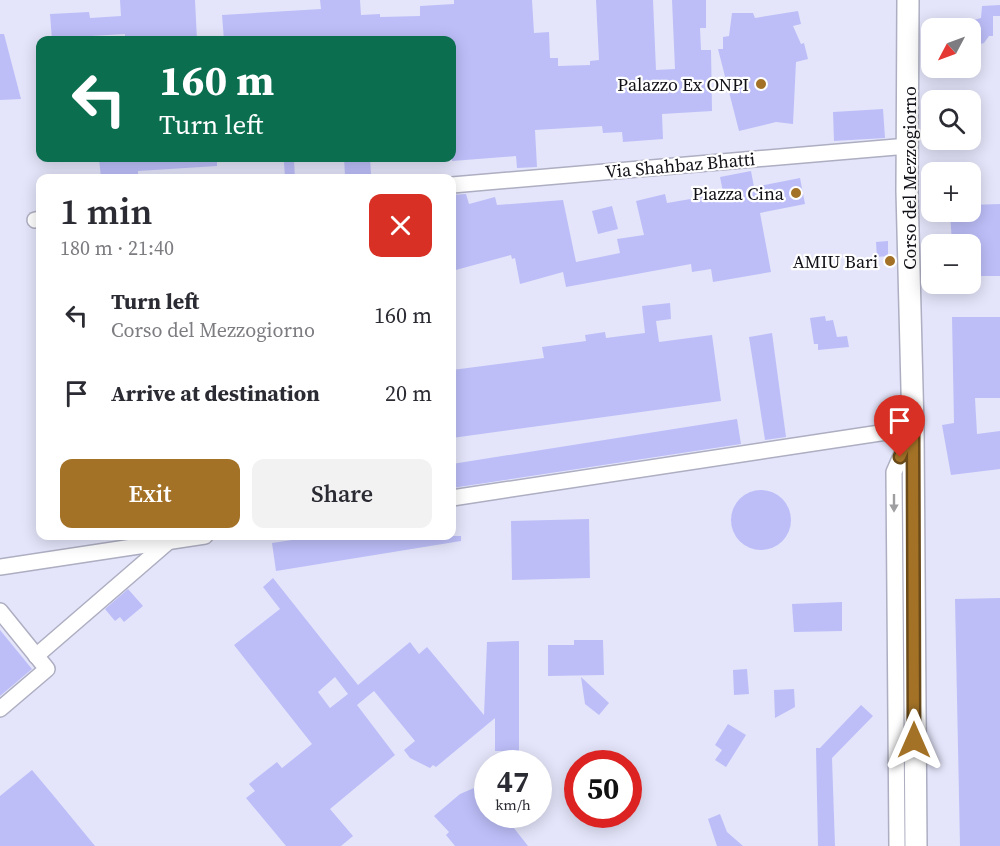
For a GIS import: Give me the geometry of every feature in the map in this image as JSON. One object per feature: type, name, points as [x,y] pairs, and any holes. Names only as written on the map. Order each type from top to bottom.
[{"type":"main road","name":"Corso del Mezzogiorno","points":[[908,0],[916,846]]},
{"type":"main road","points":[[902,846],[914,786]]},
{"type":"street","name":"Via Shahbaz Bhatti","points":[[456,184],[908,146]]},
{"type":"street","points":[[456,497],[913,428]]},
{"type":"street","name":"Corso del Mezzogiorno","points":[[897,846],[894,472],[913,428]]},
{"type":"street","points":[[0,567],[175,540]]},
{"type":"street","points":[[36,656],[168,541]]},
{"type":"street","points":[[0,611],[47,669],[0,709]]},
{"type":"street","points":[[895,691],[914,786]]},
{"type":"building","points":[[120,0],[195,0],[197,36],[125,36],[125,34],[52,36],[50,14],[89,12],[90,18],[121,16]]},
{"type":"building","points":[[320,0],[360,0],[361,15],[420,16],[420,6],[454,4],[454,0],[532,0],[534,33],[549,32],[550,58],[558,58],[558,66],[590,65],[590,61],[599,60],[596,0],[653,0],[656,70],[675,69],[672,0],[706,0],[706,28],[700,28],[701,50],[711,50],[712,111],[662,114],[663,139],[623,142],[622,132],[603,133],[602,126],[535,130],[537,167],[517,168],[516,156],[456,161],[456,36],[224,36],[222,15],[321,9]]},
{"type":"building","points":[[1000,5],[1000,16],[993,16],[993,36],[989,36],[981,44],[981,18],[982,6]]},
{"type":"building","name":"Palazzo Ex ONPI","points":[[798,11],[801,24],[793,26],[801,44],[804,43],[808,59],[796,62],[793,124],[776,122],[739,131],[718,49],[723,49],[723,37],[729,36],[732,13],[753,13],[755,18]]},
{"type":"building","points":[[0,34],[4,34],[21,99],[0,100]]},
{"type":"building","points":[[883,109],[885,138],[834,141],[833,112]]},
{"type":"building","points":[[99,162],[217,162],[217,166],[138,171],[138,174],[101,174]]},
{"type":"building","points":[[284,162],[294,162],[295,174],[285,174]]},
{"type":"building","points":[[344,162],[370,162],[371,174],[345,174]]},
{"type":"building","points":[[751,171],[754,187],[800,178],[805,204],[760,213],[771,272],[713,282],[711,269],[692,272],[691,264],[566,287],[563,272],[520,284],[515,258],[512,259],[511,255],[456,270],[456,195],[466,194],[469,204],[495,197],[497,205],[563,200],[576,262],[620,253],[617,239],[644,235],[636,201],[665,194],[667,203],[723,192],[720,177]]},
{"type":"building","points":[[1000,204],[1000,276],[981,276],[981,234],[951,234],[951,222],[981,222],[981,205]]},
{"type":"building","points":[[612,206],[618,229],[598,234],[592,211]]},
{"type":"building","points":[[888,241],[888,256],[877,257],[876,242]]},
{"type":"building","points":[[670,303],[671,319],[656,321],[659,342],[712,335],[721,401],[456,437],[456,369],[544,358],[542,347],[586,341],[585,335],[605,332],[606,338],[645,333],[642,306]]},
{"type":"building","points":[[825,316],[826,321],[833,320],[837,337],[847,336],[849,347],[818,350],[818,344],[814,344],[810,318]]},
{"type":"building","points":[[952,317],[1000,317],[1000,398],[975,398],[977,434],[1000,431],[1000,469],[951,475],[942,425],[954,423]]},
{"type":"building","points":[[772,333],[786,437],[765,440],[749,337]]},
{"type":"building","points":[[737,419],[741,444],[456,487],[456,463]]},
{"type":"building","points":[[755,490],[767,490],[778,495],[786,503],[791,520],[789,532],[778,545],[767,550],[755,550],[744,545],[736,537],[731,526],[731,514],[736,503],[744,495]]},
{"type":"building","points":[[589,519],[590,578],[512,580],[511,521]]},
{"type":"building","points":[[456,536],[461,536],[461,541],[276,571],[272,543],[292,540],[456,540]]},
{"type":"building","points":[[273,578],[358,685],[410,642],[419,654],[427,647],[484,715],[487,642],[519,641],[519,750],[495,750],[495,718],[436,767],[433,765],[430,768],[410,758],[404,750],[415,741],[374,691],[357,705],[395,755],[330,809],[353,836],[341,846],[286,846],[246,798],[255,791],[249,784],[277,762],[282,768],[312,744],[234,645],[280,609],[263,587]],"holes":[[[335,677],[348,694],[330,708],[318,692]]]},
{"type":"building","points":[[128,589],[143,606],[124,622],[120,617],[115,621],[105,609]]},
{"type":"building","points":[[1000,598],[1000,846],[960,846],[955,599]]},
{"type":"building","points":[[842,602],[842,631],[794,632],[792,604]]},
{"type":"building","points":[[0,630],[32,669],[0,696]]},
{"type":"building","points":[[574,640],[603,640],[604,675],[548,676],[548,645],[574,645]]},
{"type":"building","points":[[747,669],[749,694],[734,695],[733,670]]},
{"type":"building","points":[[581,677],[609,703],[599,715],[585,704]]},
{"type":"building","points":[[794,689],[795,707],[775,718],[774,690]]},
{"type":"building","points":[[861,705],[873,716],[832,758],[835,846],[818,846],[816,748],[820,748]]},
{"type":"building","points":[[728,724],[746,735],[726,767],[715,760],[722,750],[715,745]]},
{"type":"building","points":[[32,770],[95,846],[0,846],[0,796]]},
{"type":"building","points":[[474,788],[474,828],[514,828],[528,846],[455,846],[446,835],[449,832],[434,816],[460,794]]},
{"type":"building","points":[[720,814],[727,832],[743,846],[717,846],[708,819]]},
{"type":"place","name":"Palazzo Ex ONPI","points":[[761,84]]},
{"type":"place","name":"Piazza Cina","points":[[796,193]]},
{"type":"place","name":"AMIU Bari","points":[[890,261]]},
{"type":"route","points":[[900,457],[913,428],[914,740]]}]
